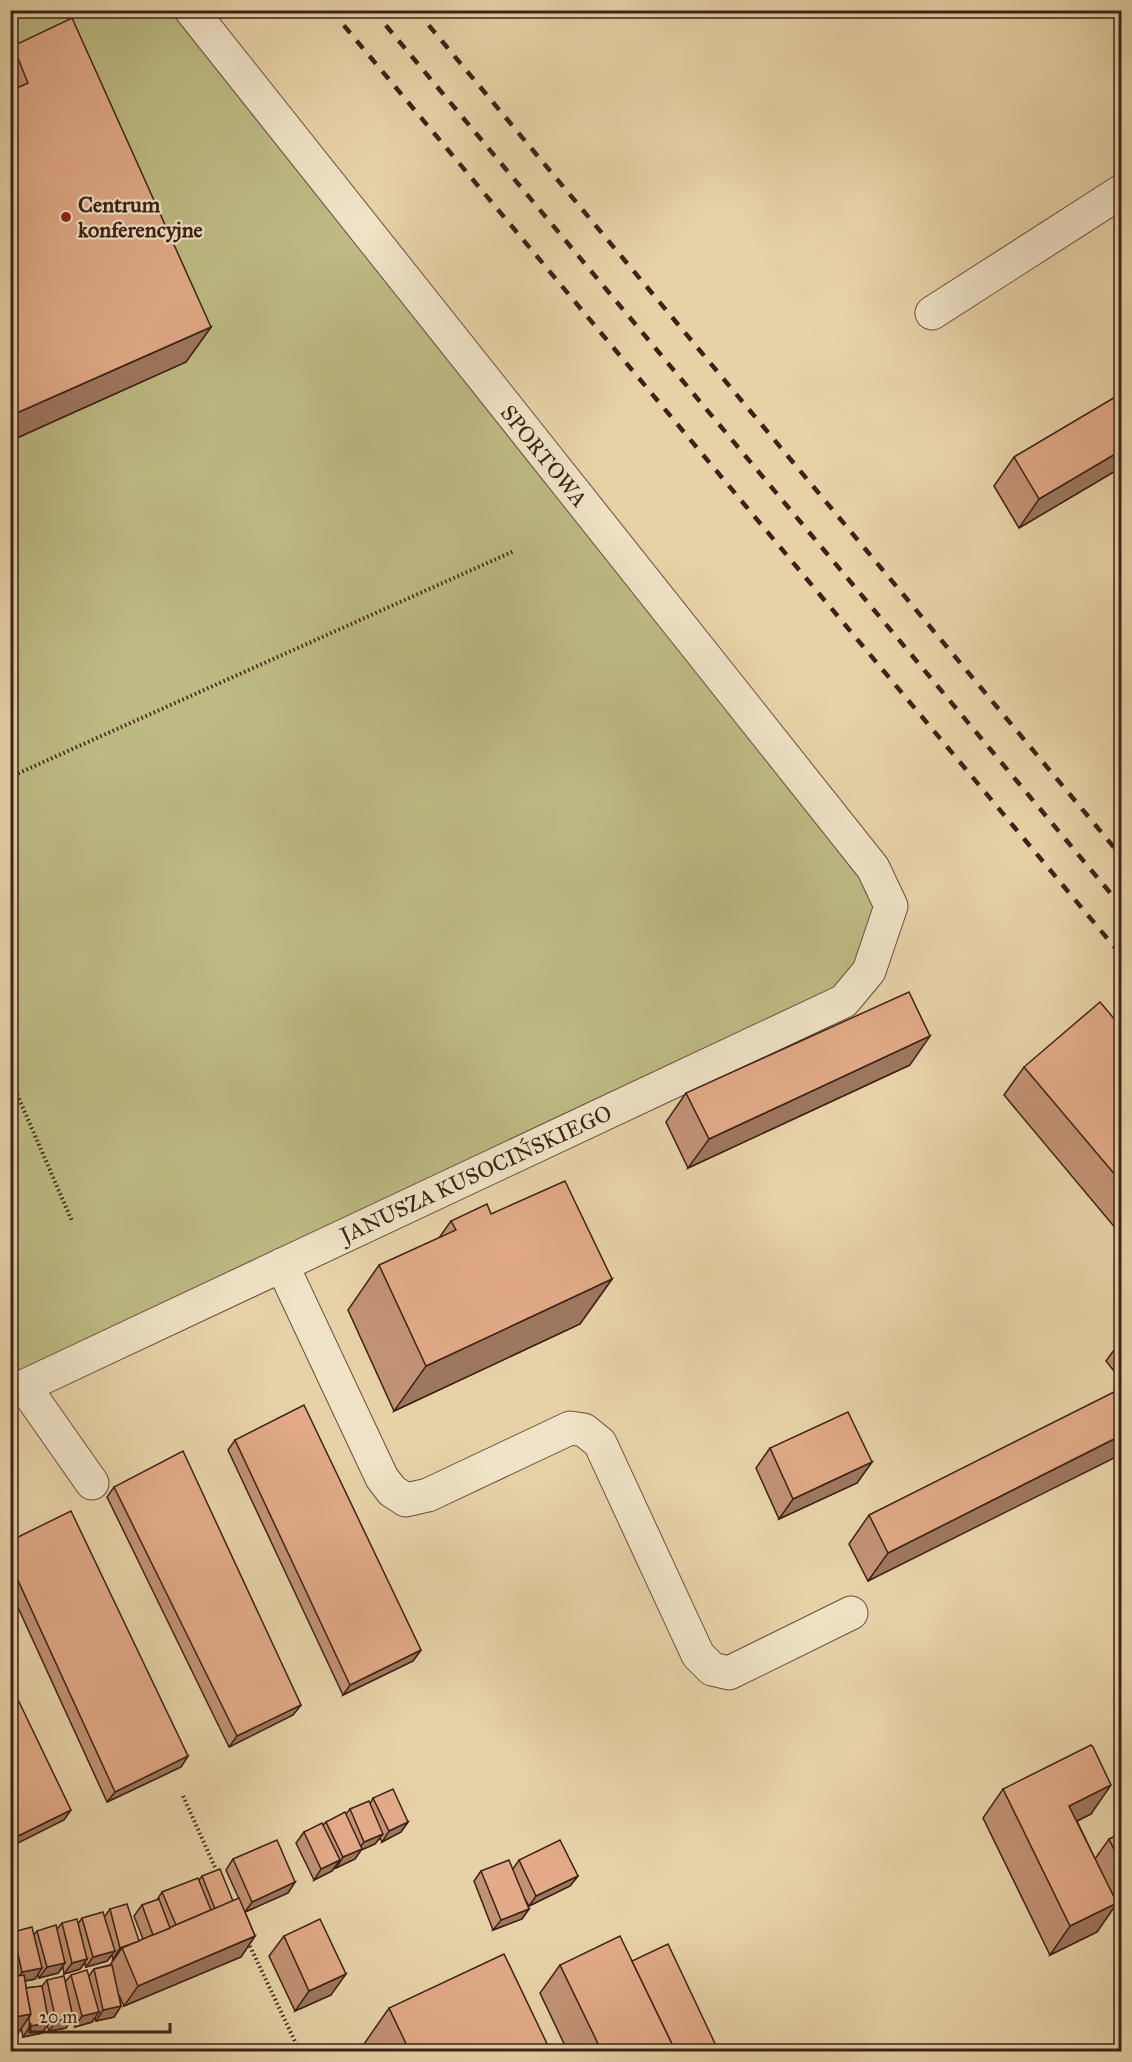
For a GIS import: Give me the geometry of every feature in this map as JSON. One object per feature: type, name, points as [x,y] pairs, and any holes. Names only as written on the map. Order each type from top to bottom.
[{"type":"street","name":"SPORTOWA","points":[[191,10],[873,868],[891,906]]},
{"type":"street","points":[[932,313],[1122,191]]},
{"type":"street","name":"JANUSZA KUSOCIŃSKIEGO","points":[[17,1389],[844,1001],[869,971],[891,906]]},
{"type":"street","points":[[282,1265],[382,1478],[392,1491],[406,1500],[428,1496],[570,1428],[584,1430],[600,1443],[698,1655],[711,1669],[729,1673],[851,1613]]},
{"type":"street","points":[[17,1389],[92,1483]]},
{"type":"path","points":[[10,777],[514,551]]},
{"type":"path","points":[[10,1078],[72,1221]]},
{"type":"path","points":[[183,1796],[220,1880]]},
{"type":"path","points":[[244,1932],[300,2052]]},
{"type":"shaded area","points":[[10,11],[192,11],[891,906],[869,971],[10,1393]]},
{"type":"building","name":"Centrum konferencyjne","points":[[72,18],[211,327],[10,416],[10,91],[28,83],[13,46]]},
{"type":"building","points":[[1122,393],[1122,450],[1039,499],[1014,457]]},
{"type":"building","points":[[909,992],[930,1036],[709,1139],[686,1093]]},
{"type":"building","points":[[1100,1002],[1122,1028],[1122,1183],[1024,1067]]},
{"type":"building","points":[[565,1181],[612,1279],[426,1366],[379,1265],[456,1230],[451,1221],[487,1204],[491,1214]]},
{"type":"building","points":[[1120,1389],[1122,1392],[1122,1435],[888,1553],[869,1515]]},
{"type":"building","points":[[304,1405],[421,1650],[350,1685],[235,1440]]},
{"type":"building","points":[[848,1412],[872,1462],[793,1499],[770,1448]]},
{"type":"building","points":[[183,1451],[301,1705],[237,1736],[114,1487]]},
{"type":"building","points":[[71,1511],[188,1756],[115,1792],[10,1563],[10,1541]]},
{"type":"building","points":[[10,1683],[71,1810],[10,1840]]},
{"type":"building","points":[[1091,1745],[1111,1785],[1069,1806],[1117,1903],[1070,1926],[1003,1789]]},
{"type":"building","points":[[393,1789],[408,1822],[389,1831],[373,1798]]},
{"type":"building","points":[[369,1801],[383,1834],[364,1842],[350,1809]]},
{"type":"building","points":[[345,1812],[362,1849],[343,1857],[326,1822]]},
{"type":"building","points":[[322,1823],[340,1860],[321,1869],[304,1832]]},
{"type":"building","points":[[1122,1833],[1122,1866],[1109,1839]]},
{"type":"building","points":[[277,1840],[295,1882],[252,1902],[233,1859]]},
{"type":"building","points":[[560,1840],[578,1876],[536,1896],[519,1860]]},
{"type":"building","points":[[509,1860],[529,1909],[501,1920],[481,1871]]},
{"type":"building","points":[[220,1869],[233,1901],[215,1909],[202,1876]]},
{"type":"building","points":[[198,1878],[211,1910],[176,1925],[162,1892]]},
{"type":"building","points":[[239,1898],[255,1936],[138,1986],[122,1948]]},
{"type":"building","points":[[159,1899],[170,1928],[153,1935],[142,1905]]},
{"type":"building","points":[[127,1904],[139,1941],[120,1948],[110,1909]]},
{"type":"building","points":[[103,1912],[115,1951],[93,1957],[82,1918]]},
{"type":"building","points":[[77,1919],[87,1959],[72,1963],[62,1923]]},
{"type":"building","points":[[320,1919],[346,1974],[309,1991],[284,1936]]},
{"type":"building","points":[[56,1925],[65,1963],[47,1967],[37,1931]]},
{"type":"building","points":[[32,1927],[42,1968],[22,1972],[13,1932]]},
{"type":"building","points":[[620,1936],[676,2052],[602,2052],[560,1965]]},
{"type":"building","points":[[668,1944],[719,2052],[676,2052],[632,1961]]},
{"type":"building","points":[[10,1946],[14,1964],[10,1965]]},
{"type":"building","points":[[504,1954],[551,2052],[410,2052],[389,2008]]},
{"type":"building","points":[[112,1965],[121,2006],[103,2010],[94,1969]]},
{"type":"building","points":[[87,1970],[99,2012],[82,2016],[71,1975]]},
{"type":"building","points":[[24,1975],[31,2014],[10,2018],[10,1977]]},
{"type":"building","points":[[64,1976],[73,2017],[56,2021],[47,1980]]},
{"type":"building","points":[[42,1986],[49,2023],[30,2026],[31,2014],[26,1988]]},
{"type":"railway","points":[[331,10],[1122,956]]},
{"type":"railway","points":[[373,10],[1122,907]]},
{"type":"railway","points":[[416,10],[1122,857]]},
{"type":"place","name":"Centrum konferencyjne","points":[[66,217]]}]
